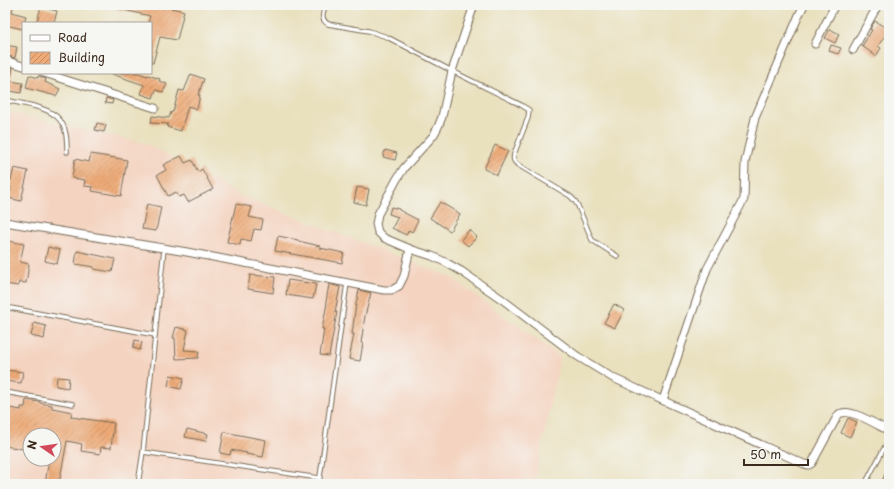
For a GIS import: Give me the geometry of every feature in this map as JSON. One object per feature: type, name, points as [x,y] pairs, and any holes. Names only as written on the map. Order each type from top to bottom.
[{"type":"street","points":[[474,5],[452,71],[442,117],[438,127],[434,136],[404,168],[397,179],[378,214],[376,224],[378,232],[384,238],[432,256],[461,271],[503,300],[577,356],[613,378],[809,465],[812,463],[837,417],[841,413],[848,412],[854,414],[889,431]]},
{"type":"street","points":[[663,400],[707,268],[744,199],[745,162],[755,118],[804,5]]},
{"type":"street","points":[[815,44],[835,5]]},
{"type":"street","points":[[853,50],[878,5]]},
{"type":"street","points":[[5,60],[22,66]]},
{"type":"street","points":[[47,74],[155,108]]},
{"type":"street","points":[[5,222],[187,252],[384,290],[392,290],[399,286],[404,276],[410,249]]},
{"type":"lane","points":[[325,6],[322,18],[328,24],[369,31],[387,37],[529,110],[528,118],[514,154],[514,162],[570,196],[578,206],[592,240],[617,256]]},
{"type":"lane","points":[[5,100],[52,113],[59,119],[64,127],[67,141],[67,152]]},
{"type":"lane","points":[[138,484],[143,452],[164,249]]},
{"type":"lane","points":[[319,484],[348,282]]},
{"type":"lane","points":[[5,307],[155,336]]},
{"type":"lane","points":[[5,392],[73,404]]},
{"type":"lane","points":[[865,484],[889,439]]},
{"type":"lane","points":[[143,452],[319,478]]},
{"type":"shaded area","points":[[5,112],[145,143],[239,195],[451,277],[560,357],[534,484],[5,484]]},
{"type":"building","points":[[5,5],[14,5],[12,12],[26,16],[24,22],[22,22],[22,29],[5,25]]},
{"type":"building","points":[[116,5],[172,5],[171,8],[184,11],[177,40],[160,37],[152,63],[152,22],[148,22],[150,16],[115,8]]},
{"type":"building","points":[[41,7],[57,11],[54,22],[37,21]]},
{"type":"building","points":[[875,21],[889,30],[878,46],[881,48],[876,56],[862,46],[872,30],[870,29]]},
{"type":"building","points":[[830,29],[839,34],[835,43],[825,38]]},
{"type":"building","points":[[5,45],[17,47],[15,58],[5,55]]},
{"type":"building","points":[[831,45],[841,48],[838,54],[829,51]]},
{"type":"building","points":[[5,65],[13,68],[10,81],[23,83],[21,93],[5,90]]},
{"type":"building","points":[[112,74],[148,75],[160,79],[159,81],[167,84],[163,92],[156,90],[153,98],[141,94],[144,85]]},
{"type":"building","points":[[191,74],[204,79],[198,95],[200,95],[197,109],[188,106],[181,131],[167,127],[168,124],[151,123],[152,116],[169,118],[171,112],[173,112],[179,90],[184,91]]},
{"type":"building","points":[[29,75],[38,78],[39,75],[46,79],[45,82],[60,89],[56,96],[26,88]]},
{"type":"building","points":[[106,98],[113,100],[112,104],[105,103]]},
{"type":"building","points":[[97,123],[106,125],[104,132],[95,130]]},
{"type":"building","points":[[495,145],[508,151],[497,175],[484,169]]},
{"type":"building","points":[[385,150],[397,153],[395,160],[383,157]]},
{"type":"building","points":[[91,154],[127,160],[121,196],[92,191],[93,187],[84,186],[85,180],[72,178],[75,159],[89,162]]},
{"type":"building","points":[[181,156],[185,163],[192,160],[198,172],[202,169],[213,189],[188,202],[184,195],[179,197],[176,192],[168,196],[157,175],[166,170],[163,165]]},
{"type":"building","points":[[14,168],[28,171],[21,201],[8,198],[11,187],[5,185],[5,178],[11,180]]},
{"type":"building","points":[[357,187],[369,189],[366,205],[354,202]]},
{"type":"building","points":[[440,202],[460,214],[450,231],[430,218]]},
{"type":"building","points":[[147,204],[161,207],[156,231],[142,229]]},
{"type":"building","points":[[236,204],[252,207],[249,217],[263,220],[261,230],[254,229],[251,241],[241,239],[240,245],[227,242]]},
{"type":"building","points":[[391,207],[399,209],[418,220],[412,232],[409,230],[406,235],[392,228],[398,217],[389,214]]},
{"type":"building","points":[[469,230],[477,237],[468,246],[461,240]]},
{"type":"building","points":[[278,236],[344,253],[342,263],[275,251]]},
{"type":"building","points":[[8,241],[24,244],[20,262],[29,264],[26,283],[19,282],[18,286],[5,284],[5,260]]},
{"type":"building","points":[[48,247],[60,250],[57,264],[45,261]]},
{"type":"building","points":[[77,251],[115,259],[112,272],[75,264]]},
{"type":"building","points":[[250,275],[275,277],[273,293],[248,289]]},
{"type":"building","points":[[288,280],[316,284],[313,299],[286,295]]},
{"type":"building","points":[[329,284],[340,287],[329,356],[320,355],[324,329],[322,329]]},
{"type":"building","points":[[359,290],[371,293],[365,316],[360,361],[349,359],[354,334],[352,334]]},
{"type":"building","points":[[614,304],[624,310],[615,328],[604,323]]},
{"type":"building","points":[[34,323],[46,326],[44,339],[31,336]]},
{"type":"building","points":[[176,327],[188,330],[184,350],[199,351],[198,358],[176,359],[175,338],[173,338]]},
{"type":"building","points":[[135,340],[142,342],[140,350],[133,348]]},
{"type":"building","points":[[5,370],[23,372],[21,383],[5,381]]},
{"type":"building","points":[[170,375],[184,378],[181,389],[168,386]]},
{"type":"building","points":[[57,377],[69,378],[68,388],[56,386]]},
{"type":"building","points":[[26,400],[40,402],[52,405],[52,408],[72,412],[71,417],[114,423],[111,448],[101,447],[100,454],[81,451],[82,444],[67,441],[59,484],[45,484],[48,467],[62,467],[62,427],[22,427],[22,449],[5,446],[5,407],[21,410],[21,407],[25,407]]},
{"type":"building","points":[[848,418],[857,422],[850,437],[841,433]]},
{"type":"building","points":[[187,429],[208,434],[206,441],[185,437]]},
{"type":"building","points":[[224,432],[266,440],[263,457],[231,450],[230,455],[220,453]]},
{"type":"building","points":[[889,464],[889,484],[881,484]]}]
